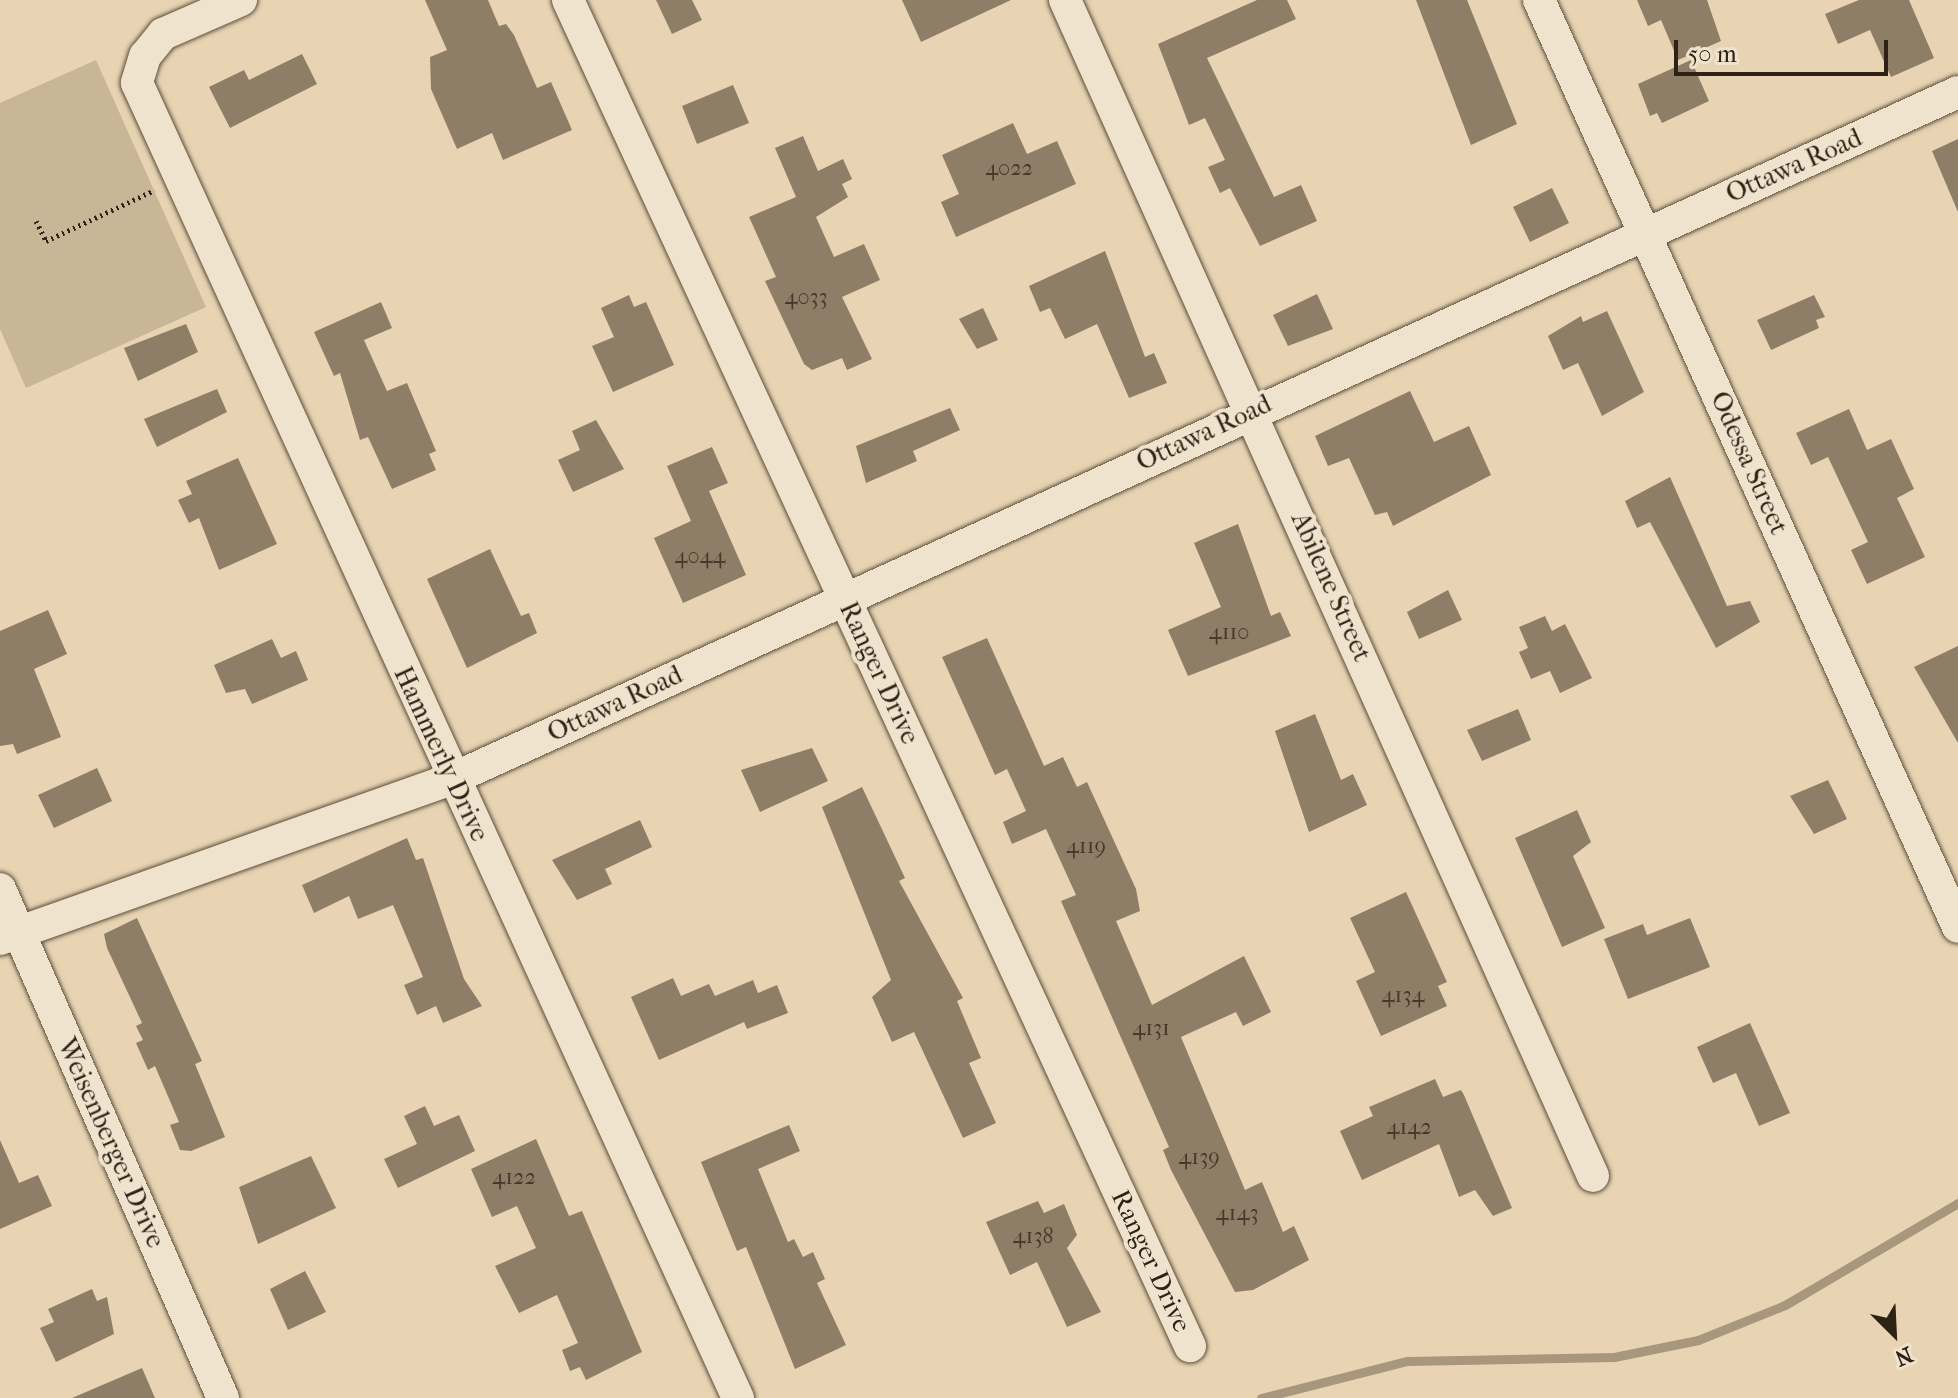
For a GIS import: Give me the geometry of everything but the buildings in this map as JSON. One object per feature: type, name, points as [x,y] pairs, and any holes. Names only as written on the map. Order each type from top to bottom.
[{"type":"street","name":"Hammerly Drive","points":[[241,0],[163,34],[145,56],[137,83],[452,779],[738,1398]]},
{"type":"street","name":"Ranger Drive","points":[[568,0],[1190,1346]]},
{"type":"street","name":"Abilene Street","points":[[1065,0],[1593,1176]]},
{"type":"street","name":"Odessa Street","points":[[1539,0],[1958,927]]},
{"type":"street","name":"Ottawa Road","points":[[9,935],[452,779],[1252,411],[1958,92]]},
{"type":"street","name":"Weisenberger Drive","points":[[0,889],[9,935],[223,1398]]},
{"type":"path","points":[[36,221],[46,241],[179,179]]},
{"type":"shaded area","points":[[96,60],[206,307],[26,388],[0,329],[0,103]]},
{"type":"waterway","points":[[1261,1398],[1407,1361],[1614,1357],[1698,1340],[1785,1305],[1958,1203]]}]
